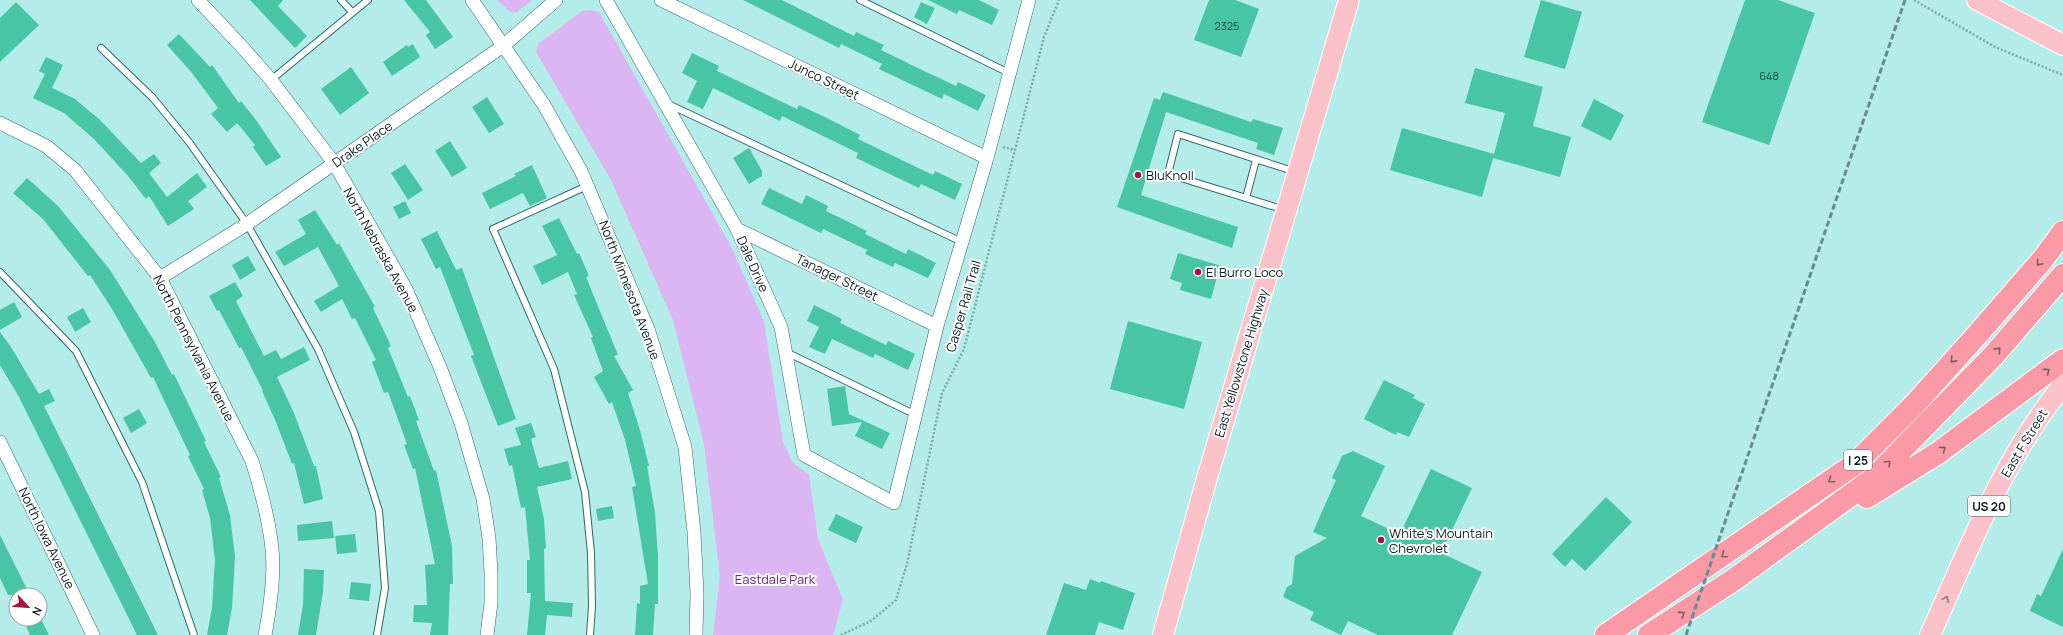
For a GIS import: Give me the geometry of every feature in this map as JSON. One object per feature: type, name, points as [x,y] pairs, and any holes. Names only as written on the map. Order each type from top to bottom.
[{"type":"highway","name":"I 25","points":[[1606,635],[1854,464],[1914,404],[1977,335],[2043,258],[2063,232]]},
{"type":"highway","name":"I 25","points":[[1649,635],[1732,581],[1873,479],[1993,356],[2063,275]]},
{"type":"highway","points":[[1732,581],[1938,453],[2063,360]]},
{"type":"main road","name":"East Yellowstone Highway","points":[[1163,635],[1209,470],[1349,0]]},
{"type":"main road","points":[[1977,0],[2063,45]]},
{"type":"main road","name":"East F Street","points":[[1930,635],[1995,492],[2044,409],[2063,385]]},
{"type":"street","name":"North Nebraska Avenue","points":[[198,0],[271,80],[334,164],[406,289],[440,367],[461,423],[483,498],[489,538],[491,603],[487,635]]},
{"type":"street","name":"North Minnesota Avenue","points":[[472,0],[544,105],[587,186],[648,329],[685,447],[694,532],[697,594],[696,635]]},
{"type":"street","name":"Drake Place","points":[[160,278],[247,224],[504,46],[556,0]]},
{"type":"street","name":"Dale Drive","points":[[606,0],[737,229],[781,327],[804,455],[894,503],[916,415]]},
{"type":"street","name":"Junco Street","points":[[661,0],[987,158]]},
{"type":"street","points":[[916,415],[937,326],[987,158],[1029,0]]},
{"type":"street","name":"North Pennsylvania Avenue","points":[[0,123],[46,146],[75,170],[160,278],[252,461],[262,494],[273,550],[270,606],[265,635]]},
{"type":"street","name":"Tanager Street","points":[[737,229],[937,326]]},
{"type":"street","name":"North Iowa Avenue","points":[[0,442],[93,635]]},
{"type":"lane","points":[[341,0],[352,12]]},
{"type":"lane","points":[[271,80],[368,0]]},
{"type":"lane","points":[[860,0],[1009,73]]},
{"type":"lane","points":[[101,48],[154,98],[189,142],[247,224],[318,349],[356,439],[379,511],[385,588],[377,635]]},
{"type":"lane","points":[[664,102],[962,242]]},
{"type":"lane","points":[[1286,211],[1168,174],[1178,134],[1298,173]]},
{"type":"lane","points":[[1246,198],[1256,160]]},
{"type":"lane","points":[[587,186],[493,229],[554,369],[585,492],[591,553],[592,598],[590,635]]},
{"type":"lane","points":[[0,272],[76,350],[142,482],[194,635]]},
{"type":"lane","points":[[786,352],[916,415]]},
{"type":"path","name":"Casper Rail Trail","points":[[841,635],[871,620],[896,600],[907,564],[942,393],[964,349],[1044,37],[1059,0]]},
{"type":"path","points":[[1914,0],[1996,47],[2063,75]]},
{"type":"green space","points":[[497,0],[532,0],[517,12],[510,12]]},
{"type":"green space","name":"Eastdale Park","points":[[591,10],[599,12],[733,250],[764,322],[783,442],[793,463],[809,474],[818,539],[843,600],[833,635],[713,635],[720,576],[704,444],[673,320],[611,180],[536,52],[538,44],[582,11]]},
{"type":"building","points":[[250,0],[283,0],[278,6],[307,36],[295,48]]},
{"type":"building","points":[[404,0],[426,0],[453,37],[435,49],[426,35],[430,32]]},
{"type":"building","points":[[743,0],[782,0],[854,36],[856,32],[884,45],[881,50],[956,86],[958,82],[986,95],[978,111],[944,94],[942,99],[879,69],[882,64],[841,44],[839,48]]},
{"type":"building","points":[[928,0],[979,0],[999,10],[992,25],[959,10],[957,14]]},
{"type":"building","points":[[1209,0],[1235,0],[1259,9],[1241,57],[1194,40]]},
{"type":"building","points":[[1541,0],[1582,12],[1565,69],[1524,57]]},
{"type":"building","points":[[1745,0],[1778,0],[1815,13],[1769,145],[1702,122]]},
{"type":"building","points":[[16,2],[39,25],[0,62],[0,18]]},
{"type":"building","points":[[921,2],[935,8],[927,24],[914,17]]},
{"type":"building","points":[[179,34],[210,67],[212,65],[239,103],[241,101],[256,120],[281,157],[266,166],[253,147],[255,145],[237,123],[227,132],[211,114],[218,108],[192,73],[167,45]]},
{"type":"building","points":[[413,44],[420,57],[392,76],[383,62],[407,45],[408,47]]},
{"type":"building","points":[[692,53],[719,66],[717,71],[797,109],[799,105],[827,118],[860,135],[858,139],[933,175],[935,171],[962,184],[955,200],[921,184],[919,188],[856,158],[858,153],[782,116],[780,121],[713,88],[703,109],[687,102],[697,81],[682,73]]},
{"type":"building","points":[[46,57],[63,65],[52,88],[75,99],[100,120],[141,163],[154,154],[161,163],[149,173],[167,197],[197,173],[207,187],[188,201],[194,209],[168,226],[149,196],[146,199],[128,176],[94,139],[64,113],[33,98],[45,74],[39,71]]},
{"type":"building","points":[[351,67],[369,93],[340,115],[321,89]]},
{"type":"building","points":[[1475,68],[1543,87],[1533,126],[1571,137],[1560,177],[1493,158],[1482,197],[1390,170],[1402,128],[1494,154],[1505,113],[1465,103]]},
{"type":"building","name":"BluKnoll","points":[[1163,92],[1251,122],[1253,119],[1283,128],[1274,155],[1256,149],[1258,143],[1166,112],[1141,195],[1238,227],[1232,248],[1117,207],[1154,98],[1160,100]]},
{"type":"building","points":[[487,97],[504,124],[489,133],[472,107]]},
{"type":"building","points":[[1594,99],[1624,115],[1611,141],[1581,126]]},
{"type":"building","points":[[450,141],[467,168],[452,177],[435,151]]},
{"type":"building","points":[[749,148],[762,171],[762,176],[749,184],[733,158]]},
{"type":"building","points":[[405,164],[423,190],[408,200],[391,173]]},
{"type":"building","points":[[532,165],[547,198],[530,206],[523,193],[490,209],[482,193],[516,176],[514,174]]},
{"type":"building","points":[[27,178],[58,206],[110,270],[155,342],[172,375],[174,374],[206,441],[204,442],[221,477],[219,478],[230,515],[235,557],[232,608],[227,635],[207,635],[212,608],[215,560],[210,518],[202,490],[204,489],[188,456],[190,455],[153,377],[151,378],[112,309],[90,275],[88,276],[43,219],[13,193]]},
{"type":"building","points":[[769,188],[802,204],[806,195],[828,206],[826,211],[867,231],[865,234],[906,254],[908,249],[936,263],[928,278],[895,263],[893,267],[865,254],[867,250],[823,229],[821,233],[761,204]]},
{"type":"building","points":[[405,201],[411,213],[399,219],[393,207]]},
{"type":"building","points":[[315,210],[337,245],[339,243],[375,307],[373,308],[391,346],[388,348],[408,397],[410,396],[419,420],[416,421],[434,471],[436,470],[452,546],[453,584],[450,584],[448,635],[430,635],[432,623],[413,622],[414,605],[427,605],[425,565],[435,564],[415,468],[413,469],[404,445],[407,444],[388,392],[384,393],[372,362],[376,360],[355,318],[352,319],[342,299],[321,312],[314,301],[339,286],[318,247],[284,266],[275,252],[306,234],[298,220]]},
{"type":"building","points":[[559,218],[577,254],[579,253],[589,276],[586,277],[618,355],[614,356],[633,390],[628,393],[640,430],[649,466],[647,466],[655,513],[658,556],[658,604],[655,604],[653,635],[635,635],[637,603],[640,604],[640,586],[648,584],[632,487],[636,486],[625,440],[612,402],[609,404],[594,377],[603,371],[591,338],[593,337],[574,295],[577,294],[568,272],[542,285],[533,266],[557,255],[542,226]]},
{"type":"building","points":[[437,231],[456,270],[462,268],[516,419],[498,426],[471,356],[474,355],[440,267],[436,269],[421,239]]},
{"type":"building","name":"El Burro Loco","points":[[1178,253],[1225,267],[1222,278],[1217,277],[1211,299],[1180,290],[1182,283],[1170,279]]},
{"type":"building","points":[[248,256],[256,270],[240,280],[232,265]]},
{"type":"building","points":[[235,282],[243,296],[236,301],[264,356],[276,350],[281,359],[304,347],[310,360],[277,377],[294,413],[314,466],[316,466],[323,499],[304,504],[294,463],[292,464],[263,391],[241,347],[239,348],[219,310],[217,311],[209,296]]},
{"type":"building","points":[[14,302],[22,317],[0,330],[0,310]]},
{"type":"building","points":[[814,305],[842,319],[840,323],[886,345],[888,341],[915,354],[908,370],[875,354],[873,358],[832,339],[825,354],[809,347],[819,327],[807,321]]},
{"type":"building","points":[[83,308],[91,322],[75,332],[67,317]]},
{"type":"building","points":[[1128,321],[1202,342],[1184,409],[1110,389]]},
{"type":"building","points":[[0,332],[11,347],[39,394],[49,389],[55,401],[44,406],[158,635],[137,635],[19,397],[0,365]]},
{"type":"building","points":[[1384,380],[1415,395],[1413,398],[1425,404],[1409,437],[1397,432],[1396,435],[1364,419]]},
{"type":"building","points":[[845,386],[849,414],[890,433],[882,449],[855,436],[862,422],[832,426],[827,389]]},
{"type":"building","points":[[139,409],[147,423],[131,433],[123,418]]},
{"type":"building","points":[[531,423],[536,437],[531,439],[539,468],[568,461],[572,479],[537,487],[544,519],[546,548],[544,549],[545,601],[573,603],[572,617],[547,615],[545,635],[527,635],[531,593],[527,593],[527,560],[530,560],[525,507],[521,508],[512,465],[509,466],[504,449],[521,445],[515,428]]},
{"type":"building","name":"White's Mountain Chevrolet","points":[[1353,451],[1385,466],[1361,516],[1400,534],[1431,469],[1472,488],[1441,553],[1482,572],[1452,635],[1378,635],[1348,621],[1341,635],[1310,620],[1314,612],[1283,597],[1287,587],[1292,584],[1295,556],[1327,538],[1313,532],[1336,480],[1332,478],[1342,456]]},
{"type":"building","points":[[1606,497],[1632,522],[1585,571],[1572,559],[1565,567],[1552,554]]},
{"type":"building","points":[[612,506],[614,518],[598,521],[596,509]]},
{"type":"building","points":[[836,514],[863,527],[856,543],[828,530]]},
{"type":"building","points":[[332,521],[334,538],[298,541],[297,525]]},
{"type":"building","points":[[355,534],[357,552],[337,554],[335,536]]},
{"type":"building","points":[[0,535],[26,587],[8,587],[8,595],[0,578]]},
{"type":"building","points":[[2063,549],[2063,627],[2030,611],[2037,594],[2041,596]]},
{"type":"building","points":[[304,569],[324,570],[323,592],[316,635],[298,635],[303,605]]},
{"type":"building","points":[[1090,579],[1100,583],[1101,581],[1135,593],[1123,630],[1099,622],[1095,635],[1046,635],[1064,583],[1086,590]]},
{"type":"building","points":[[351,582],[371,584],[369,601],[349,599]]},
{"type":"building","points":[[26,627],[45,627],[49,635],[30,635]]},
{"type":"railway","points":[[1686,635],[1905,0]]},
{"type":"place","name":"BluKnoll","points":[[1138,175]]},
{"type":"place","name":"El Burro Loco","points":[[1198,272]]},
{"type":"place","name":"White's Mountain Chevrolet","points":[[1381,540]]}]
